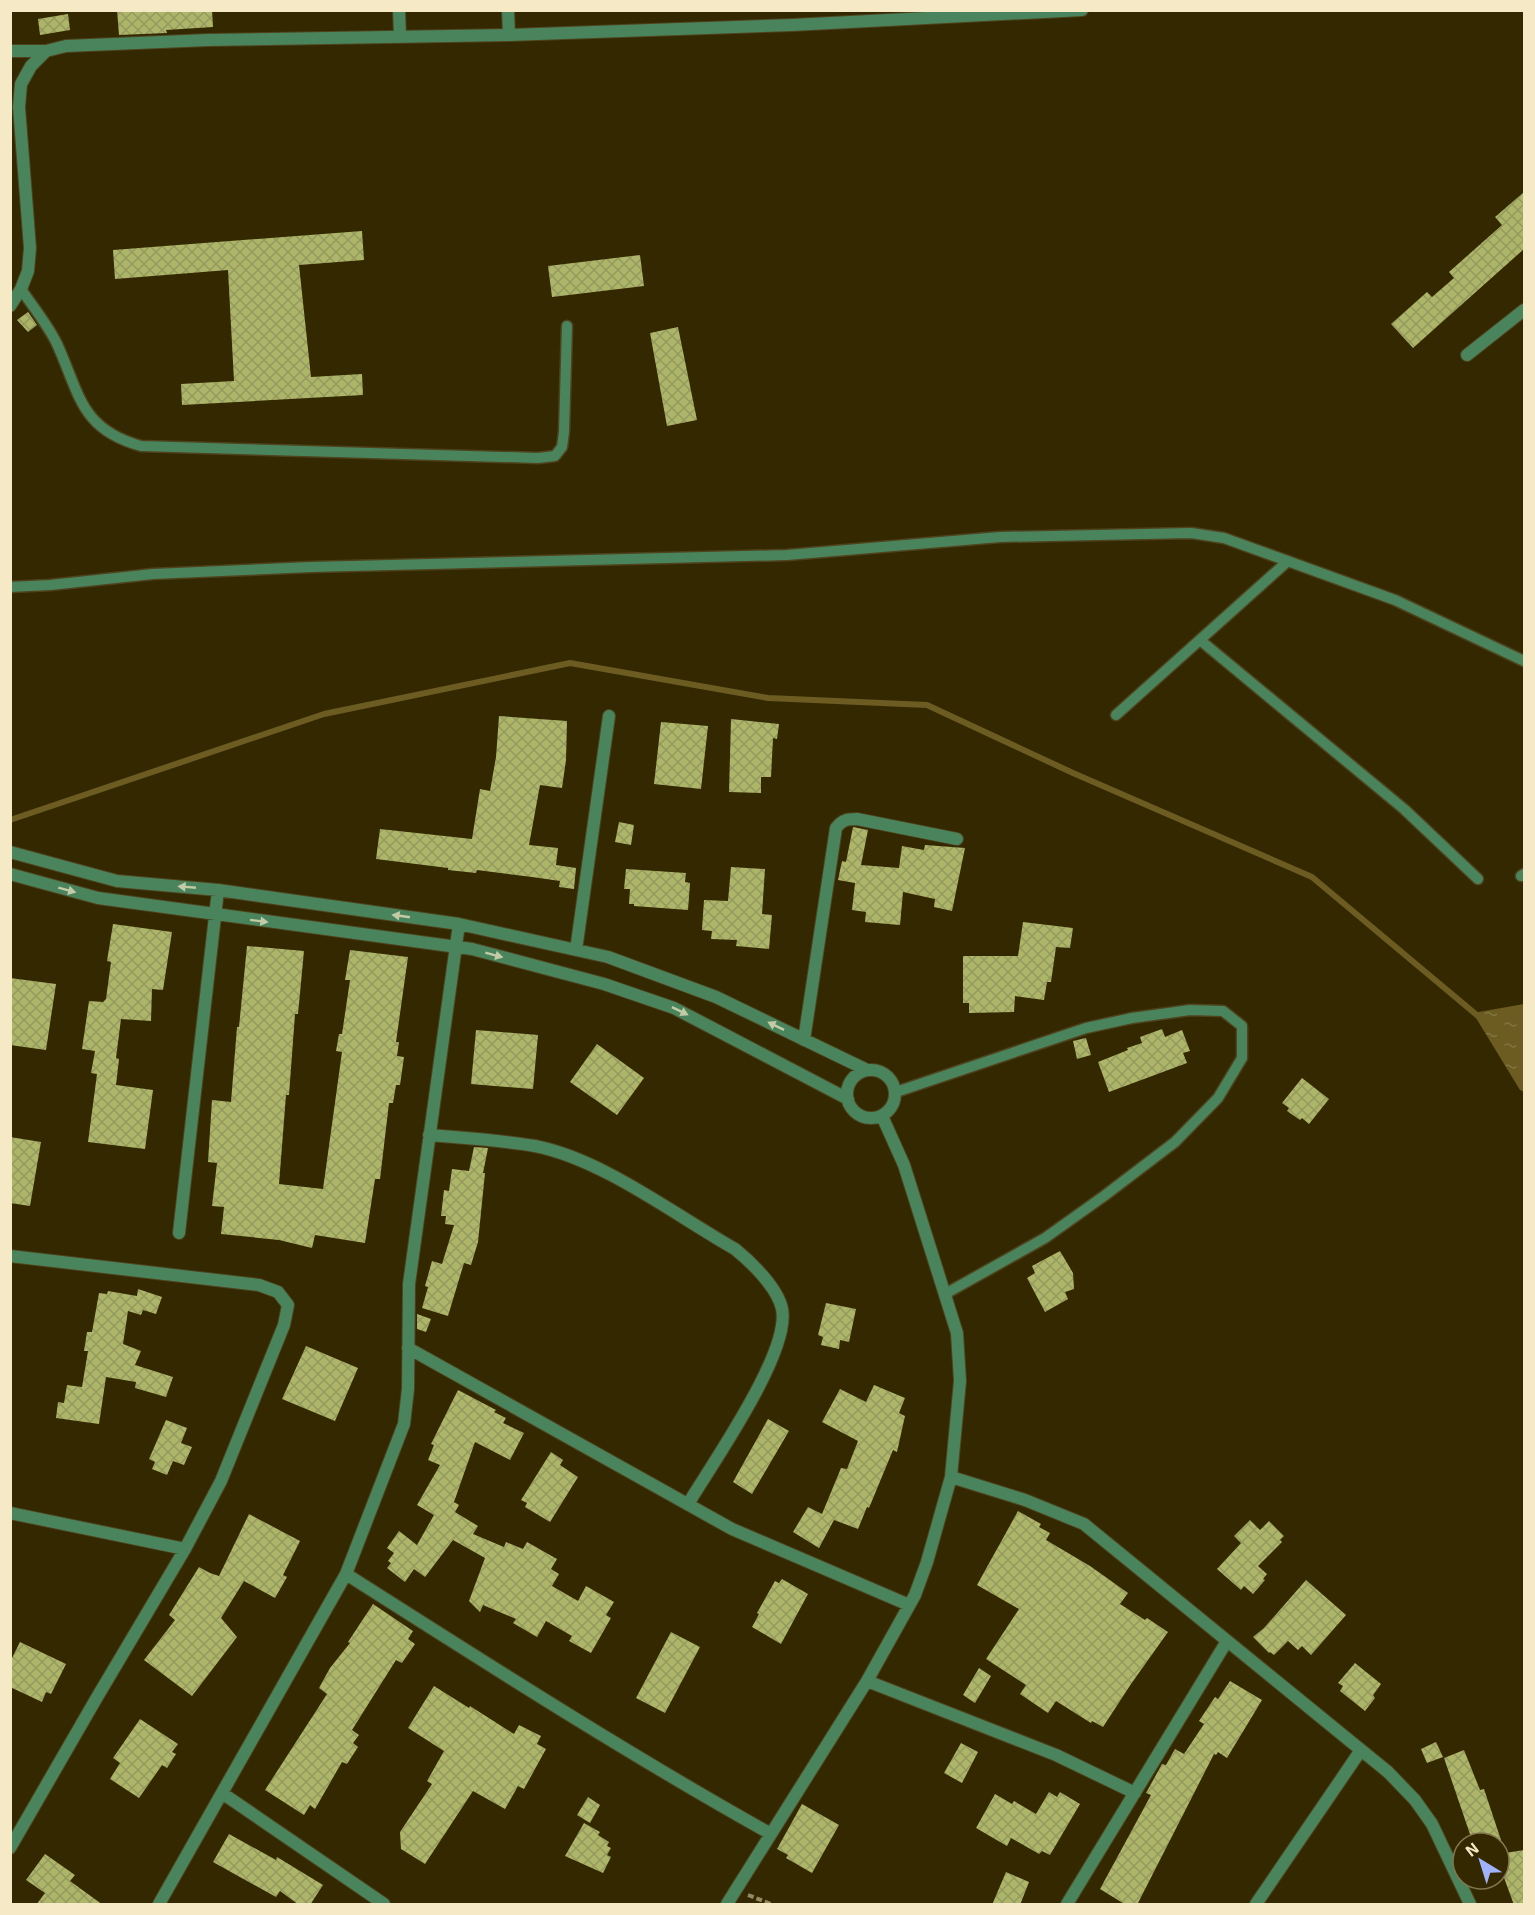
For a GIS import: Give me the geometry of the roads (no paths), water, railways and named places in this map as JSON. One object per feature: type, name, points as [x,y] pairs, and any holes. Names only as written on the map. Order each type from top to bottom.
[{"type":"street","points":[[399,10],[400,36]]},
{"type":"street","points":[[508,10],[509,35]]},
{"type":"street","points":[[10,51],[46,51],[66,46],[184,40],[509,35],[792,25],[1082,10]]},
{"type":"street","points":[[10,306],[21,289],[28,271],[30,248],[19,107],[21,84],[31,66],[46,51]]},
{"type":"street","points":[[1467,355],[1524,310]]},
{"type":"street","points":[[576,950],[609,716]]},
{"type":"street","points":[[804,1040],[836,828],[847,819],[856,819],[957,839]]},
{"type":"street","points":[[10,852],[117,881],[218,890],[459,924],[608,957],[716,997],[867,1070],[880,1071],[891,1079],[896,1092],[895,1102],[882,1116],[869,1118],[856,1113],[848,1099],[848,1088],[854,1076],[867,1070]]},
{"type":"street","points":[[10,874],[98,898],[472,949],[604,984],[674,1008],[848,1099]]},
{"type":"street","points":[[179,1233],[218,890]]},
{"type":"street","points":[[159,1905],[346,1574],[404,1424],[408,1389],[409,1284],[459,924]]},
{"type":"street","points":[[727,1905],[867,1681],[909,1605],[927,1563],[951,1478],[960,1381],[957,1333],[904,1165],[882,1116]]},
{"type":"street","points":[[429,1135],[536,1146],[606,1173],[735,1250],[753,1266],[779,1298],[784,1324],[767,1373],[688,1504]]},
{"type":"street","points":[[10,1256],[259,1286],[278,1292],[288,1305],[284,1325],[220,1481],[185,1549],[10,1848]]},
{"type":"street","points":[[408,1348],[732,1529],[909,1605]]},
{"type":"street","points":[[951,1478],[1025,1500],[1084,1524],[1388,1772],[1415,1800],[1426,1816],[1469,1904]]},
{"type":"street","points":[[10,1513],[185,1549]]},
{"type":"street","points":[[346,1574],[584,1725],[681,1784],[771,1834]]},
{"type":"street","points":[[1067,1905],[1227,1641]]},
{"type":"street","points":[[867,1681],[1056,1755],[1135,1793]]},
{"type":"street","points":[[1256,1905],[1361,1750]]},
{"type":"street","points":[[222,1793],[384,1905]]},
{"type":"lane","points":[[21,289],[56,342],[84,408],[100,427],[122,440],[141,446],[538,458],[555,456],[562,447],[564,432],[567,326]]},
{"type":"lane","points":[[10,587],[153,574],[300,567],[787,555],[1000,537],[1191,533],[1224,538],[1395,600],[1524,662]]},
{"type":"lane","points":[[1116,715],[1288,561]]},
{"type":"lane","points":[[1200,640],[1404,809],[1478,879]]},
{"type":"lane","points":[[896,1092],[1086,1028],[1132,1018],[1190,1010],[1223,1011],[1242,1026],[1242,1058],[1218,1098],[1175,1142],[1045,1238],[945,1294]]},
{"type":"water","points":[[1524,1004],[1524,1092],[1520,1090],[1473,1013]]},
{"type":"waterway","points":[[10,820],[324,714],[570,663],[768,698],[927,705],[1073,773],[1312,877],[1478,1016]]}]
